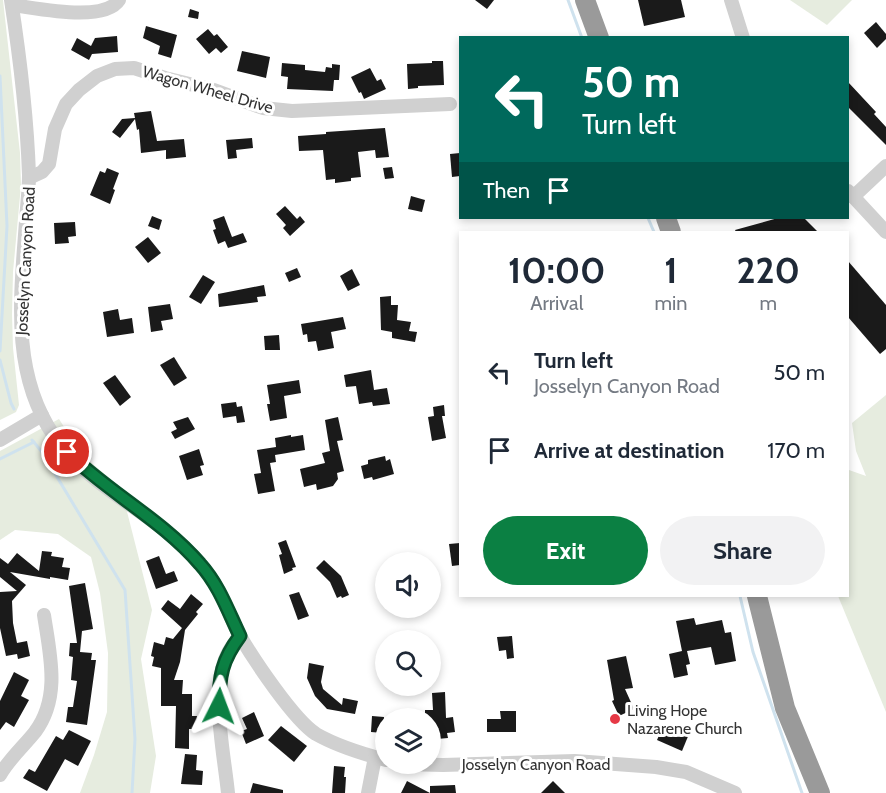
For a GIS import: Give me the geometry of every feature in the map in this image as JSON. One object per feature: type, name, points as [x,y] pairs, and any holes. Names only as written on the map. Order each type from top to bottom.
[{"type":"highway","points":[[585,0],[598,36]]},
{"type":"highway","points":[[757,597],[785,708],[820,793]]},
{"type":"street","points":[[12,3],[97,13],[110,8],[119,0]]},
{"type":"street","points":[[731,0],[742,36]]},
{"type":"street","name":"Josselyn Canyon Road","points":[[12,3],[26,127],[29,178],[20,306],[21,337],[28,374],[42,415],[60,445],[82,467],[177,540],[200,563],[220,591],[240,636],[262,670],[303,723],[327,739],[375,756]]},
{"type":"street","name":"Wagon Wheel Drive","points":[[29,178],[42,172],[50,164],[55,129],[66,104],[97,76],[115,69],[134,68],[214,90],[263,108],[292,111],[450,104]]},
{"type":"street","points":[[886,166],[850,194],[886,232]]},
{"type":"street","points":[[0,440],[42,415]]},
{"type":"street","points":[[0,775],[35,731],[49,701],[52,679],[44,615]]},
{"type":"street","points":[[228,793],[219,706],[219,684],[227,653],[240,636]]},
{"type":"street","name":"Josselyn Canyon Road","points":[[441,765],[575,761],[656,767],[692,774],[735,793]]},
{"type":"street","points":[[369,793],[375,774]]},
{"type":"shaded area","points":[[0,0],[3,0],[20,153],[21,185],[13,272],[12,314],[19,405],[16,412],[0,420]]},
{"type":"shaded area","points":[[790,0],[852,0],[827,25]]},
{"type":"shaded area","points":[[886,395],[886,712],[838,597],[849,597],[849,470],[866,476],[856,451],[852,423]]},
{"type":"shaded area","points":[[59,419],[88,460],[121,488],[152,610],[141,659],[156,756],[150,793],[80,793],[107,712],[108,653],[100,593],[91,557],[58,534],[15,530],[0,540],[0,451]]},
{"type":"building","points":[[475,0],[494,0],[487,9]]},
{"type":"building","points":[[638,0],[681,0],[685,17],[644,26]]},
{"type":"building","points":[[190,9],[199,12],[198,19],[188,17]]},
{"type":"building","points":[[876,22],[886,34],[886,39],[877,48],[864,33]]},
{"type":"building","points":[[146,26],[177,35],[171,58],[158,54],[160,46],[143,38]]},
{"type":"building","points":[[208,29],[214,36],[217,34],[228,47],[221,53],[216,48],[209,54],[196,39]]},
{"type":"building","points":[[117,36],[118,52],[92,54],[89,60],[71,50],[77,38],[91,46],[95,38]]},
{"type":"building","points":[[242,51],[270,57],[266,78],[237,71]]},
{"type":"building","points":[[432,61],[443,61],[444,85],[418,86],[418,88],[408,89],[407,64],[432,63]]},
{"type":"building","points":[[282,63],[305,65],[305,70],[325,72],[326,67],[332,68],[332,64],[340,65],[339,80],[334,80],[333,91],[287,89],[288,77],[281,76]]},
{"type":"building","points":[[370,68],[377,81],[381,79],[386,89],[364,99],[351,77]]},
{"type":"building","points":[[849,83],[876,112],[874,114],[886,127],[886,145],[849,108]]},
{"type":"building","points":[[151,111],[157,141],[184,139],[186,157],[166,159],[166,150],[141,153],[139,129],[137,130],[135,119],[120,138],[112,132],[122,119],[135,118],[134,113]]},
{"type":"building","points":[[385,128],[389,157],[376,158],[375,150],[358,152],[361,177],[351,178],[351,181],[335,183],[335,179],[326,180],[323,150],[299,151],[298,136]]},
{"type":"building","points":[[252,138],[253,148],[236,150],[237,158],[228,159],[226,140]]},
{"type":"building","points":[[459,153],[459,176],[452,177],[450,154]]},
{"type":"building","points":[[392,167],[394,178],[385,179],[383,168]]},
{"type":"building","points":[[107,168],[119,173],[110,204],[90,195],[100,171],[105,173]]},
{"type":"building","points":[[411,196],[425,200],[422,212],[408,209]]},
{"type":"building","points":[[285,206],[297,219],[300,216],[305,222],[290,236],[283,228],[286,225],[276,214]]},
{"type":"building","points":[[152,216],[162,220],[159,230],[148,226]]},
{"type":"building","points":[[224,216],[232,237],[243,233],[247,242],[228,248],[225,241],[218,244],[213,230],[216,229],[213,220]]},
{"type":"building","points":[[774,219],[805,219],[817,231],[736,231]]},
{"type":"building","points":[[75,222],[76,236],[68,237],[69,243],[55,244],[54,223]]},
{"type":"building","points":[[148,237],[161,253],[148,263],[135,247]]},
{"type":"building","points":[[849,262],[886,305],[886,349],[880,354],[849,318]]},
{"type":"building","points":[[297,268],[301,277],[289,282],[285,273]]},
{"type":"building","points":[[352,269],[360,285],[348,291],[340,276]]},
{"type":"building","points":[[203,275],[215,282],[201,304],[189,297]]},
{"type":"building","points":[[264,285],[266,296],[257,297],[258,302],[219,307],[218,294]]},
{"type":"building","points":[[391,296],[391,305],[398,305],[397,320],[411,322],[409,331],[417,332],[415,342],[392,338],[392,332],[381,330],[380,297]]},
{"type":"building","points":[[170,304],[173,319],[161,321],[163,330],[151,332],[148,307]]},
{"type":"building","points":[[118,309],[120,320],[132,318],[134,333],[107,337],[103,312]]},
{"type":"building","points":[[343,317],[346,329],[331,332],[334,348],[318,351],[316,341],[308,342],[307,334],[303,335],[301,324]]},
{"type":"building","points":[[279,335],[280,350],[265,350],[264,336]]},
{"type":"building","points":[[174,357],[187,378],[174,386],[160,365]]},
{"type":"building","points":[[371,370],[374,390],[387,388],[390,404],[373,406],[372,402],[359,404],[356,386],[346,387],[344,375]]},
{"type":"building","points":[[115,375],[131,397],[120,406],[103,383]]},
{"type":"building","points":[[299,380],[301,393],[284,396],[287,418],[270,421],[267,385]]},
{"type":"building","points":[[236,402],[237,407],[242,406],[245,422],[237,423],[236,416],[223,418],[221,404]]},
{"type":"building","points":[[444,405],[445,416],[442,416],[446,438],[432,441],[428,417],[434,416],[433,407]]},
{"type":"building","points":[[188,417],[195,429],[175,439],[171,432],[177,429],[173,422]]},
{"type":"building","points":[[338,417],[343,440],[337,441],[344,471],[337,473],[338,479],[333,486],[317,490],[316,484],[304,487],[300,469],[325,463],[322,453],[330,451],[325,420]]},
{"type":"building","points":[[291,435],[291,437],[303,435],[305,450],[275,455],[276,462],[270,463],[275,491],[258,494],[254,474],[261,473],[257,450],[276,447],[275,438]]},
{"type":"building","points":[[199,449],[204,465],[200,466],[203,475],[187,480],[179,456]]},
{"type":"building","points":[[385,456],[386,461],[390,459],[394,474],[373,480],[372,477],[364,479],[361,466],[368,464],[368,460]]},
{"type":"building","points":[[286,540],[296,567],[284,574],[279,555],[282,554],[278,543]]},
{"type":"building","points":[[459,543],[459,565],[452,566],[449,544]]},
{"type":"building","points":[[42,551],[52,552],[51,556],[64,558],[62,567],[70,568],[68,580],[10,572],[26,585],[12,601],[13,623],[17,643],[27,641],[30,656],[18,659],[17,654],[6,656],[0,628],[0,592],[17,591],[0,577],[0,558],[8,564],[17,553],[39,571]]},
{"type":"building","points":[[159,556],[166,574],[174,571],[178,581],[156,589],[146,561]]},
{"type":"building","points":[[324,560],[341,576],[349,595],[337,598],[330,582],[316,568]]},
{"type":"building","points":[[85,583],[93,629],[82,631],[80,652],[92,653],[91,660],[96,660],[87,725],[66,722],[68,707],[73,707],[77,681],[71,680],[73,657],[69,656],[70,643],[77,643],[69,586]]},
{"type":"building","points":[[299,592],[309,616],[298,620],[289,595]]},
{"type":"building","points":[[191,594],[203,604],[185,630],[180,662],[174,680],[183,680],[182,694],[192,694],[192,716],[197,716],[196,729],[189,729],[189,749],[175,748],[176,706],[161,706],[161,668],[152,666],[154,657],[151,656],[154,642],[164,645],[166,637],[173,639],[182,628],[161,609],[168,600],[180,609]]},
{"type":"building","points":[[694,618],[696,625],[722,620],[725,633],[731,632],[736,661],[715,665],[711,647],[687,651],[690,664],[686,665],[688,675],[674,678],[669,654],[682,651],[676,621]]},
{"type":"building","points":[[512,636],[514,658],[507,659],[506,650],[499,651],[497,637]]},
{"type":"building","points":[[626,656],[633,688],[625,689],[634,709],[619,716],[612,701],[614,700],[607,660]]},
{"type":"building","points":[[309,663],[324,666],[321,682],[323,689],[342,705],[343,698],[358,701],[355,714],[327,709],[315,696],[307,678]]},
{"type":"building","points":[[14,672],[29,680],[21,696],[29,700],[14,727],[6,722],[0,730],[0,701]]},
{"type":"building","points":[[441,692],[445,692],[446,718],[453,717],[455,732],[447,733],[448,738],[441,739],[441,708],[433,708],[432,696],[441,696]]},
{"type":"building","points":[[500,711],[516,711],[516,732],[487,732],[487,719],[501,719]]},
{"type":"building","points":[[254,712],[264,736],[246,744],[241,731],[247,729],[242,718]]},
{"type":"building","points":[[372,716],[375,716],[375,732],[371,732]]},
{"type":"building","points":[[664,724],[689,734],[682,751],[657,740]]},
{"type":"building","points":[[281,726],[307,746],[294,762],[268,740]]},
{"type":"building","points":[[69,730],[91,741],[78,766],[65,759],[47,791],[23,778],[29,769],[35,772],[56,736],[63,740]]},
{"type":"building","points":[[185,754],[197,755],[196,770],[203,771],[202,785],[181,784]]},
{"type":"building","points":[[334,766],[345,767],[345,793],[332,793]]},
{"type":"building","points":[[407,781],[430,793],[401,793]]},
{"type":"building","points":[[553,781],[565,793],[541,793]]},
{"type":"building","points":[[253,783],[283,790],[283,793],[250,793]]},
{"type":"building","points":[[455,785],[456,793],[430,793],[430,786]]},
{"type":"waterway","points":[[568,0],[581,36]]},
{"type":"waterway","points":[[0,76],[7,226],[0,351]]},
{"type":"waterway","points":[[648,219],[654,231]]},
{"type":"waterway","points":[[0,360],[14,409]]},
{"type":"waterway","points":[[32,440],[42,452],[125,590],[135,739],[132,793]]},
{"type":"waterway","points":[[0,459],[34,442]]},
{"type":"waterway","points":[[740,597],[753,652],[802,793]]},
{"type":"place","name":"Living Hope Nazarene Church","points":[[615,719]]},
{"type":"route","points":[[67,452],[93,476],[177,540],[200,563],[220,591],[240,636],[227,653],[222,668],[219,706]]}]
